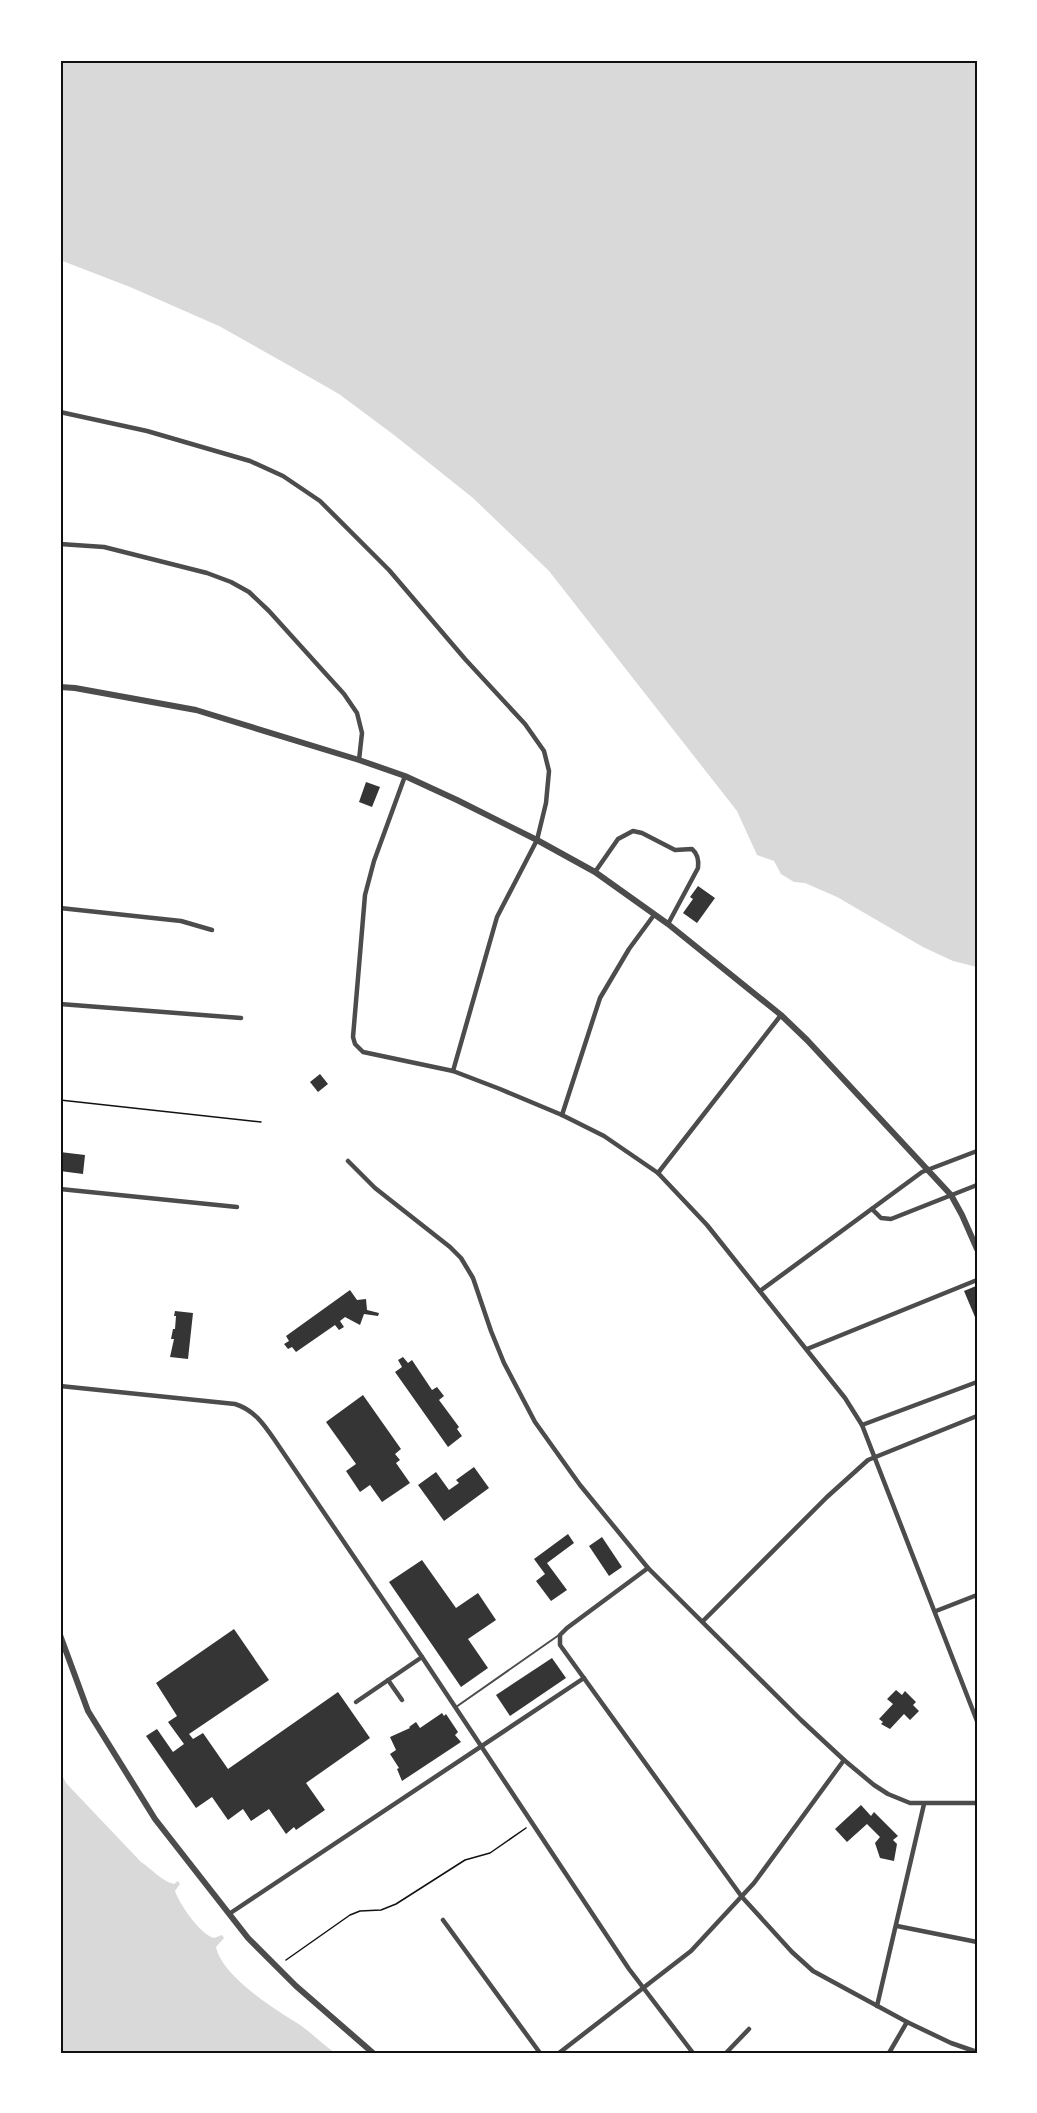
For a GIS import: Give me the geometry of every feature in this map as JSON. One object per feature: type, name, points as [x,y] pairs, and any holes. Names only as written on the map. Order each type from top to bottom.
[{"type":"street","points":[[60,412],[147,432],[250,461],[283,476],[320,501],[389,570],[465,659],[525,724],[544,751],[549,771],[546,803],[537,840],[497,917],[453,1071]]},
{"type":"street","points":[[60,544],[104,547],[207,573],[249,592],[269,610],[344,694],[357,713],[362,733],[359,760]]},
{"type":"street","points":[[60,687],[196,710],[359,760],[405,776],[537,840],[595,872],[668,924],[781,1015],[807,1040],[951,1195],[977,1249]]},
{"type":"street","points":[[405,776],[374,861],[365,894],[353,1037],[355,1044],[363,1052],[453,1071],[562,1115],[604,1136],[658,1173],[707,1225],[845,1398],[862,1425],[977,1721]]},
{"type":"street","points":[[595,872],[618,839],[633,831],[642,833],[675,850],[692,849],[699,860],[698,868],[668,924]]},
{"type":"street","points":[[60,908],[181,921],[212,930]]},
{"type":"street","points":[[562,1115],[600,998],[629,948],[654,915]]},
{"type":"street","points":[[60,1004],[241,1018]]},
{"type":"street","points":[[658,1173],[781,1015]]},
{"type":"street","points":[[760,1291],[928,1169],[977,1151]]},
{"type":"street","points":[[348,1161],[375,1188],[461,1258],[473,1278],[504,1363],[535,1422],[580,1485],[648,1568],[844,1760],[888,1794],[910,1803],[977,1803]]},
{"type":"street","points":[[872,1209],[881,1218],[891,1219],[977,1185]]},
{"type":"street","points":[[60,1189],[237,1207]]},
{"type":"street","points":[[807,1349],[977,1280]]},
{"type":"street","points":[[862,1425],[977,1382]]},
{"type":"street","points":[[60,1386],[236,1404],[246,1407],[267,1428],[643,1988],[693,2053]]},
{"type":"street","points":[[703,1622],[827,1497],[874,1455],[977,1416]]},
{"type":"street","points":[[648,1568],[560,1635],[560,1645],[742,1897],[792,1952],[813,1971],[877,2006],[951,2043],[977,2052]]},
{"type":"street","points":[[936,1611],[977,1595]]},
{"type":"street","points":[[60,1635],[88,1711],[155,1819],[248,1938],[296,1986],[374,2053]]},
{"type":"street","points":[[357,1702],[422,1657]]},
{"type":"street","points":[[229,1914],[584,1678]]},
{"type":"street","points":[[388,1680],[402,1700]]},
{"type":"street","points":[[559,2053],[691,1951],[742,1897],[844,1760]]},
{"type":"street","points":[[877,2006],[924,1804]]},
{"type":"street","points":[[443,1920],[540,2053]]},
{"type":"street","points":[[897,1926],[977,1942]]},
{"type":"street","points":[[889,2053],[907,2022]]},
{"type":"street","points":[[726,2053],[749,2029]]},
{"type":"lane","points":[[456,1707],[560,1635]]},
{"type":"path","points":[[60,1100],[261,1122]]},
{"type":"path","points":[[286,1960],[350,1915],[360,1911],[381,1910],[396,1904],[465,1860],[490,1853],[533,1823]]},
{"type":"shaded area","points":[[60,60],[977,60],[977,967],[953,961],[923,947],[837,897],[805,883],[794,882],[781,874],[774,861],[757,855],[737,811],[549,571],[473,498],[394,435],[339,394],[219,326],[130,287],[60,260]]},
{"type":"shaded area","points":[[60,1771],[66,1783],[141,1862],[165,1880],[174,1884],[178,1881],[180,1884],[175,1891],[191,1918],[209,1935],[214,1938],[222,1935],[224,1938],[216,1947],[220,1958],[238,1980],[335,2053],[60,2053]]},
{"type":"building","points":[[366,782],[380,787],[372,807],[359,802]]},
{"type":"building","points":[[698,886],[715,898],[697,923],[683,913],[693,899],[690,897]]},
{"type":"building","points":[[320,1074],[328,1084],[318,1092],[310,1082]]},
{"type":"building","points":[[60,1152],[85,1155],[83,1174],[60,1171]]},
{"type":"building","points":[[976,1286],[977,1316],[975,1317],[964,1291]]},
{"type":"building","points":[[350,1290],[357,1300],[366,1299],[367,1310],[379,1313],[378,1316],[364,1314],[360,1325],[345,1317],[340,1321],[344,1327],[339,1330],[335,1325],[296,1352],[292,1347],[288,1349],[284,1344],[289,1341],[286,1336]]},
{"type":"building","points":[[175,1311],[193,1313],[188,1359],[170,1357],[174,1339],[171,1339],[173,1329],[175,1329]]},
{"type":"building","points":[[403,1357],[408,1363],[412,1360],[432,1390],[437,1387],[444,1396],[439,1400],[459,1427],[457,1429],[462,1436],[448,1447],[395,1372],[402,1367],[398,1360]]},
{"type":"building","points":[[363,1395],[401,1449],[395,1454],[400,1460],[396,1463],[410,1483],[382,1502],[370,1485],[360,1492],[346,1471],[356,1464],[326,1422]]},
{"type":"building","points":[[474,1467],[489,1488],[444,1521],[418,1485],[436,1472],[449,1490],[459,1483],[456,1480]]},
{"type":"building","points":[[568,1534],[574,1543],[547,1563],[567,1590],[551,1601],[536,1581],[545,1574],[534,1559]]},
{"type":"building","points":[[602,1537],[622,1567],[609,1576],[589,1546]]},
{"type":"building","points":[[422,1560],[456,1608],[478,1593],[496,1620],[468,1639],[488,1668],[461,1687],[389,1582]]},
{"type":"building","points":[[234,1629],[269,1680],[189,1734],[193,1739],[203,1733],[228,1769],[338,1692],[370,1738],[306,1783],[325,1810],[296,1830],[294,1827],[286,1834],[269,1809],[251,1821],[243,1809],[228,1820],[212,1797],[196,1808],[146,1736],[157,1729],[173,1752],[184,1744],[168,1722],[177,1716],[156,1683]]},
{"type":"building","points":[[552,1658],[566,1678],[510,1716],[496,1695]]},
{"type":"building","points":[[896,1690],[902,1695],[905,1691],[916,1702],[913,1705],[919,1711],[910,1720],[904,1714],[890,1729],[881,1724],[883,1722],[879,1719],[893,1704],[887,1699]]},
{"type":"building","points":[[442,1713],[444,1716],[446,1714],[458,1732],[455,1735],[461,1742],[402,1781],[397,1769],[399,1768],[390,1754],[396,1750],[390,1737],[410,1728],[416,1722],[420,1728]]},
{"type":"building","points":[[861,1805],[871,1816],[874,1812],[898,1836],[893,1840],[897,1844],[894,1861],[880,1858],[875,1843],[880,1837],[867,1824],[847,1842],[835,1829]]}]
